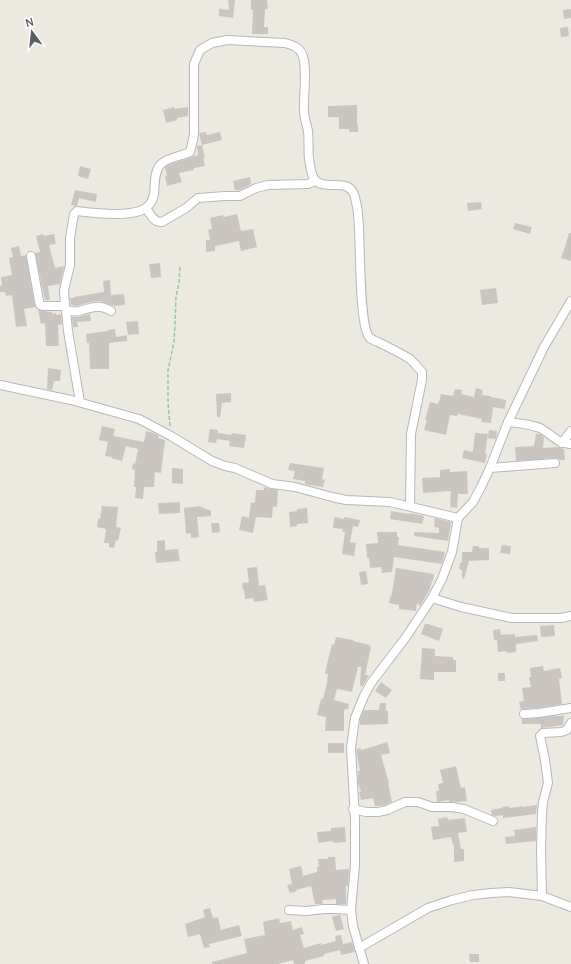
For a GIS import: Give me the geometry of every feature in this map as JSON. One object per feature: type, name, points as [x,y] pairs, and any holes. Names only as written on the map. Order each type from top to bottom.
[{"type":"street","points":[[80,402],[68,331],[64,290],[70,265],[70,238],[74,214],[76,211],[128,213],[146,208],[154,196],[155,177],[158,168],[162,163],[190,152],[194,133],[194,64],[200,50],[212,43],[227,40],[285,43],[296,47],[302,53],[305,62],[304,113],[308,129],[309,157],[315,181],[322,185],[335,184],[347,186],[352,190],[354,196],[358,216],[363,313],[368,334],[370,338],[410,359],[422,372],[422,380],[411,434],[410,506]]},
{"type":"street","points":[[146,208],[159,223],[179,213],[198,198],[240,196],[256,188],[268,185],[308,184],[315,181]]},
{"type":"street","points":[[31,256],[38,301],[40,305],[78,311],[104,307],[111,311]]},
{"type":"street","points":[[364,964],[353,926],[351,910],[355,865],[351,748],[355,718],[372,682],[406,637],[432,598],[442,579],[452,552],[458,518],[473,502],[490,468],[508,422],[544,347],[571,301]]},
{"type":"street","points":[[0,385],[80,402],[139,419],[171,436],[212,461],[235,468],[272,484],[346,500],[390,502],[458,518]]},
{"type":"street","points":[[508,422],[530,425],[539,428],[567,444],[571,431]]},
{"type":"street","points":[[490,468],[555,464]]},
{"type":"street","points":[[432,598],[461,607],[512,618],[561,618],[571,616]]},
{"type":"street","points":[[524,714],[571,709]]},
{"type":"street","points":[[542,896],[542,813],[548,783],[548,774],[540,736],[543,733],[561,732],[567,730],[571,723]]},
{"type":"street","points":[[354,809],[366,812],[378,812],[405,802],[418,802],[432,807],[452,807],[464,809],[493,821]]},
{"type":"street","points":[[359,948],[428,908],[452,900],[491,893],[509,892],[542,896],[571,907]]},
{"type":"street","points":[[289,910],[306,912],[324,909],[351,910]]},
{"type":"path","points":[[171,436],[168,403],[168,370],[174,342],[176,296],[179,283],[180,266]]},
{"type":"building","points":[[228,0],[235,0],[233,18],[219,16],[219,9],[229,10]]},
{"type":"building","points":[[251,0],[267,0],[268,9],[265,9],[264,27],[268,27],[268,34],[252,34],[253,10],[251,10]]},
{"type":"building","points":[[571,9],[571,18],[564,19],[563,10]]},
{"type":"building","points":[[568,27],[569,36],[561,37],[560,28]]},
{"type":"building","points":[[357,105],[358,132],[349,132],[349,129],[339,129],[339,117],[328,117],[328,106]]},
{"type":"building","points":[[174,107],[175,109],[188,107],[188,116],[177,118],[177,120],[166,123],[163,110]]},
{"type":"building","points":[[206,132],[207,135],[220,132],[222,140],[202,145],[199,133]]},
{"type":"building","points":[[202,145],[205,166],[179,173],[182,182],[167,186],[165,167],[198,155],[197,146]]},
{"type":"building","points":[[80,166],[91,169],[88,179],[78,176]]},
{"type":"building","points":[[250,177],[251,184],[239,190],[235,190],[233,181]]},
{"type":"building","points":[[75,190],[97,194],[96,202],[79,198],[77,206],[71,205]]},
{"type":"building","points":[[481,202],[482,209],[468,211],[467,203]]},
{"type":"building","points":[[237,214],[241,231],[253,229],[257,247],[241,251],[239,241],[215,246],[215,251],[206,252],[206,240],[210,240],[208,230],[212,229],[210,218]]},
{"type":"building","points":[[515,223],[532,227],[530,234],[513,229]]},
{"type":"building","points":[[569,233],[571,233],[571,261],[561,258]]},
{"type":"building","points":[[43,234],[44,236],[54,234],[56,244],[49,245],[55,268],[64,266],[60,284],[48,286],[50,300],[45,300],[35,253],[40,252],[36,236]]},
{"type":"building","points":[[19,246],[21,256],[26,255],[35,307],[24,309],[27,326],[16,327],[12,295],[6,296],[5,292],[0,292],[0,286],[2,285],[1,277],[12,275],[9,258],[13,257],[11,248]]},
{"type":"building","points":[[160,263],[161,277],[151,278],[149,264]]},
{"type":"building","points":[[110,280],[111,295],[124,294],[125,305],[114,306],[98,301],[77,306],[71,305],[70,298],[104,292],[103,281]]},
{"type":"building","points":[[496,288],[498,303],[482,305],[480,290]]},
{"type":"building","points":[[38,310],[52,312],[52,314],[56,313],[56,315],[61,314],[62,324],[58,325],[59,346],[46,346],[45,323],[41,324]]},
{"type":"building","points":[[90,314],[91,321],[77,322],[78,327],[73,327],[72,317]]},
{"type":"building","points":[[138,321],[139,334],[128,335],[126,322]]},
{"type":"building","points":[[115,329],[116,337],[127,335],[127,341],[109,343],[109,369],[90,369],[89,343],[87,343],[86,334]]},
{"type":"building","points":[[48,368],[61,370],[60,381],[54,381],[52,390],[47,389]]},
{"type":"building","points":[[476,388],[483,390],[482,395],[506,400],[505,409],[493,407],[491,423],[481,422],[482,419],[458,414],[457,416],[450,415],[446,435],[424,430],[430,402],[438,404],[441,394],[453,396],[455,389],[462,390],[461,394],[474,397]]},
{"type":"building","points":[[231,393],[231,402],[222,403],[220,417],[217,417],[216,394]]},
{"type":"building","points":[[102,426],[115,429],[113,436],[144,442],[146,431],[165,440],[161,473],[155,472],[154,487],[144,487],[143,499],[135,498],[135,470],[132,469],[133,463],[135,464],[138,449],[126,446],[122,461],[105,456],[108,442],[99,440]]},
{"type":"building","points":[[210,429],[218,430],[218,433],[246,435],[244,448],[229,446],[230,441],[217,439],[216,443],[208,442]]},
{"type":"building","points":[[489,430],[497,431],[496,439],[488,438]]},
{"type":"building","points":[[475,433],[488,434],[485,463],[462,458],[464,450],[473,451]]},
{"type":"building","points":[[536,434],[540,434],[544,437],[543,448],[558,447],[564,449],[565,460],[555,458],[516,461],[515,447],[534,446]]},
{"type":"building","points":[[290,463],[324,468],[322,479],[325,480],[323,487],[305,484],[305,481],[293,479],[295,471],[288,470]]},
{"type":"building","points":[[172,468],[183,469],[183,484],[172,483]]},
{"type":"building","points":[[450,469],[450,472],[467,471],[468,494],[458,494],[457,508],[450,507],[451,491],[423,493],[422,478],[440,477],[440,470]]},
{"type":"building","points":[[264,487],[278,490],[277,507],[273,506],[272,518],[256,517],[253,533],[239,530],[242,516],[249,518],[251,502],[255,503],[256,490],[264,490]]},
{"type":"building","points":[[180,502],[180,513],[159,514],[158,503]]},
{"type":"building","points":[[102,506],[118,507],[116,527],[121,528],[118,541],[116,540],[114,548],[109,547],[109,543],[104,543],[106,529],[97,527]]},
{"type":"building","points":[[201,506],[201,508],[204,507],[204,509],[211,510],[211,516],[197,517],[199,537],[191,538],[191,533],[186,534],[184,508]]},
{"type":"building","points":[[307,508],[308,523],[297,524],[297,526],[290,527],[289,512]]},
{"type":"building","points":[[391,511],[424,516],[422,524],[390,519]]},
{"type":"building","points":[[334,517],[360,520],[358,527],[353,526],[350,542],[356,543],[354,556],[342,554],[345,532],[342,532],[343,529],[333,528]]},
{"type":"building","points":[[435,518],[451,522],[448,541],[414,536],[414,532],[439,533],[439,528],[434,527]]},
{"type":"building","points":[[211,523],[219,523],[220,532],[212,533]]},
{"type":"building","points":[[377,532],[397,532],[397,537],[399,537],[398,545],[445,552],[442,564],[394,557],[392,572],[382,573],[381,567],[370,568],[369,558],[367,558],[366,544],[378,543]]},
{"type":"building","points":[[165,540],[165,550],[178,549],[180,561],[156,563],[155,552],[157,552],[157,541]]},
{"type":"building","points":[[502,545],[511,546],[510,554],[500,553]]},
{"type":"building","points":[[473,546],[479,546],[479,548],[489,548],[489,560],[469,561],[464,579],[462,578],[462,570],[459,569],[460,563],[462,563],[462,552],[472,552]]},
{"type":"building","points":[[257,567],[259,586],[265,585],[268,600],[254,602],[253,598],[245,599],[242,583],[249,582],[247,568]]},
{"type":"building","points":[[396,568],[434,574],[430,589],[420,606],[417,603],[416,611],[399,609],[399,605],[389,603]]},
{"type":"building","points":[[366,571],[368,584],[361,585],[359,572]]},
{"type":"building","points":[[425,624],[443,629],[439,641],[421,634]]},
{"type":"building","points":[[554,625],[555,636],[541,637],[540,626]]},
{"type":"building","points":[[500,629],[501,635],[515,634],[515,637],[537,635],[538,641],[516,644],[516,652],[498,652],[497,640],[494,640],[493,630]]},
{"type":"building","points":[[336,637],[370,645],[369,646],[371,647],[365,675],[369,675],[363,686],[360,686],[361,667],[358,667],[352,692],[337,689],[334,700],[349,704],[348,709],[344,710],[344,731],[325,731],[326,717],[317,715],[327,683],[328,674],[325,674],[327,664],[332,644],[334,645]]},
{"type":"building","points":[[422,648],[435,649],[435,656],[453,657],[453,660],[456,660],[456,672],[434,672],[434,680],[420,679]]},
{"type":"building","points":[[543,666],[544,671],[560,668],[562,678],[559,679],[562,704],[521,710],[519,702],[524,701],[522,688],[531,687],[529,677],[531,677],[530,668]]},
{"type":"building","points":[[498,673],[505,673],[505,681],[498,681]]},
{"type":"building","points":[[381,682],[392,690],[386,698],[375,691]]},
{"type":"building","points":[[380,703],[386,703],[386,711],[388,711],[388,724],[360,725],[360,719],[364,710],[379,710]]},
{"type":"building","points":[[564,716],[563,725],[541,728],[541,724],[522,724],[522,719]]},
{"type":"building","points":[[387,742],[390,753],[381,755],[389,783],[392,802],[385,805],[375,806],[373,798],[361,800],[359,792],[361,792],[358,783],[358,771],[360,771],[357,749],[361,748],[361,750]]},
{"type":"building","points":[[328,743],[344,743],[344,753],[328,753]]},
{"type":"building","points":[[456,766],[461,788],[465,787],[467,801],[449,802],[449,800],[437,802],[436,791],[439,791],[438,784],[443,783],[440,770]]},
{"type":"building","points":[[537,805],[536,814],[503,818],[503,815],[492,815],[491,810],[509,806],[509,808]]},
{"type":"building","points":[[447,817],[448,820],[465,818],[467,832],[458,833],[461,849],[464,849],[464,861],[454,862],[454,845],[451,837],[433,840],[431,827],[439,826],[438,819]]},
{"type":"building","points":[[345,827],[346,842],[333,843],[333,841],[318,843],[317,832],[331,831],[331,828]]},
{"type":"building","points":[[536,827],[536,841],[506,844],[505,837],[515,836],[514,830]]},
{"type":"building","points":[[328,857],[335,857],[336,870],[349,869],[348,886],[346,886],[346,904],[336,904],[336,899],[322,900],[323,904],[315,904],[311,886],[290,893],[287,885],[292,884],[289,869],[301,866],[303,876],[317,872],[317,867],[319,867],[318,859],[328,859]]},
{"type":"building","points":[[210,908],[213,918],[218,917],[221,930],[239,925],[242,936],[209,944],[210,947],[204,948],[200,934],[188,937],[185,924],[205,917],[203,910]]},
{"type":"building","points":[[340,915],[344,929],[336,931],[332,917]]},
{"type":"building","points":[[279,918],[280,923],[291,921],[293,930],[302,927],[304,934],[300,935],[304,948],[321,943],[321,945],[336,941],[335,936],[341,935],[343,944],[352,942],[355,952],[341,955],[340,950],[305,961],[305,964],[294,964],[293,960],[278,964],[212,964],[212,962],[247,953],[244,939],[265,935],[263,922]]},
{"type":"building","points":[[469,954],[479,954],[479,962],[470,962]]}]
